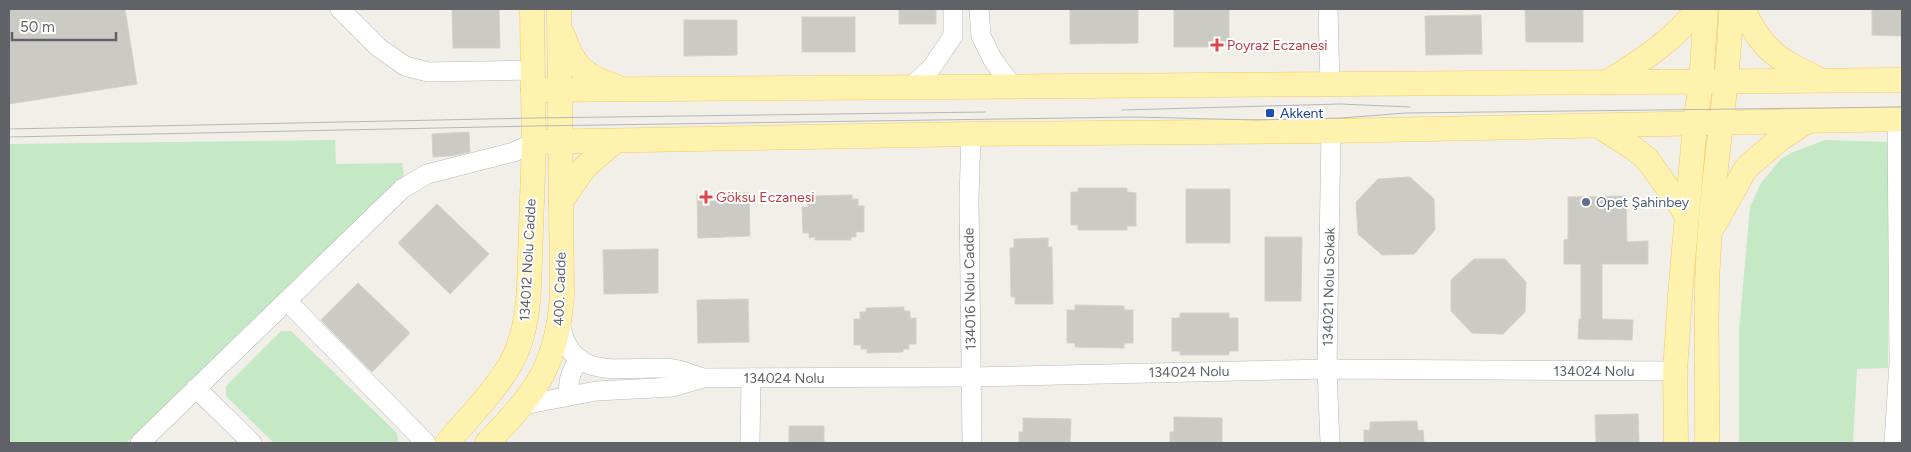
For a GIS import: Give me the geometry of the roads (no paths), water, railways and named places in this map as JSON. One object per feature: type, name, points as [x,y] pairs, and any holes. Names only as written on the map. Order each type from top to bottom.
[{"type":"main road","name":"134012 Nolu Cadde","points":[[447,443],[503,376],[515,356],[528,311],[534,142],[532,9]]},
{"type":"main road","points":[[1608,82],[1649,55],[1672,36],[1697,9]]},
{"type":"main road","points":[[1676,443],[1675,371],[1706,9]]},
{"type":"main road","points":[[1707,443],[1709,233],[1726,82],[1731,9]]},
{"type":"main road","points":[[1743,9],[1761,42],[1784,61],[1822,81]]},
{"type":"main road","points":[[560,18],[570,56],[594,79],[625,90]]},
{"type":"main road","name":"400. Cadde","points":[[487,443],[523,405],[536,388],[548,365],[556,343],[560,321],[562,295],[559,90],[560,18]]},
{"type":"main road","points":[[533,80],[559,90],[1902,80]]},
{"type":"main road","points":[[534,142],[971,134],[1331,131],[1900,120]]},
{"type":"main road","points":[[1709,233],[1746,168],[1780,138],[1807,121]]},
{"type":"main road","points":[[1599,126],[1633,148],[1647,160],[1687,215]]},
{"type":"main road","points":[[561,201],[585,167],[615,141]]},
{"type":"street","points":[[340,9],[378,47],[405,66],[428,72],[533,80]]},
{"type":"street","points":[[911,87],[932,67],[953,36],[953,9]]},
{"type":"street","points":[[979,9],[980,36],[992,60],[1013,86]]},
{"type":"street","points":[[1328,9],[1330,85]]},
{"type":"street","points":[[1894,443],[1901,363],[1900,120]]},
{"type":"street","name":"134021 Nolu Sokak","points":[[1330,443],[1327,369],[1331,131]]},
{"type":"street","name":"134016 Nolu Cadde","points":[[971,134],[969,199],[972,443]]},
{"type":"street","points":[[140,443],[402,189],[427,174],[514,152],[534,142]]},
{"type":"street","points":[[287,301],[426,443]]},
{"type":"street","points":[[560,321],[568,346],[580,359],[570,374],[569,395]]},
{"type":"street","name":"134024 Nolu","points":[[580,359],[588,364],[607,369],[673,369],[703,378],[971,377],[1327,369],[1675,371]]},
{"type":"street","name":"134024 Nolu","points":[[523,405],[596,391],[673,387],[703,378]]},
{"type":"street","points":[[750,443],[751,378]]},
{"type":"street","points":[[196,388],[252,443]]},
{"type":"tram line","points":[[1122,110],[1340,104],[1410,107]]},
{"type":"tram line","points":[[9,137],[534,126],[1135,117],[1257,120],[1341,118],[1405,113],[1902,107]]},
{"type":"tram line","points":[[9,129],[534,118],[985,112]]},
{"type":"place","name":"Poyraz Eczanesi","points":[[1217,45]]},
{"type":"place","name":"Akkent","points":[[1270,113]]},
{"type":"place","name":"Göksu Eczanesi","points":[[706,197]]},
{"type":"place","name":"Opet Şahinbey","points":[[1586,202]]}]
